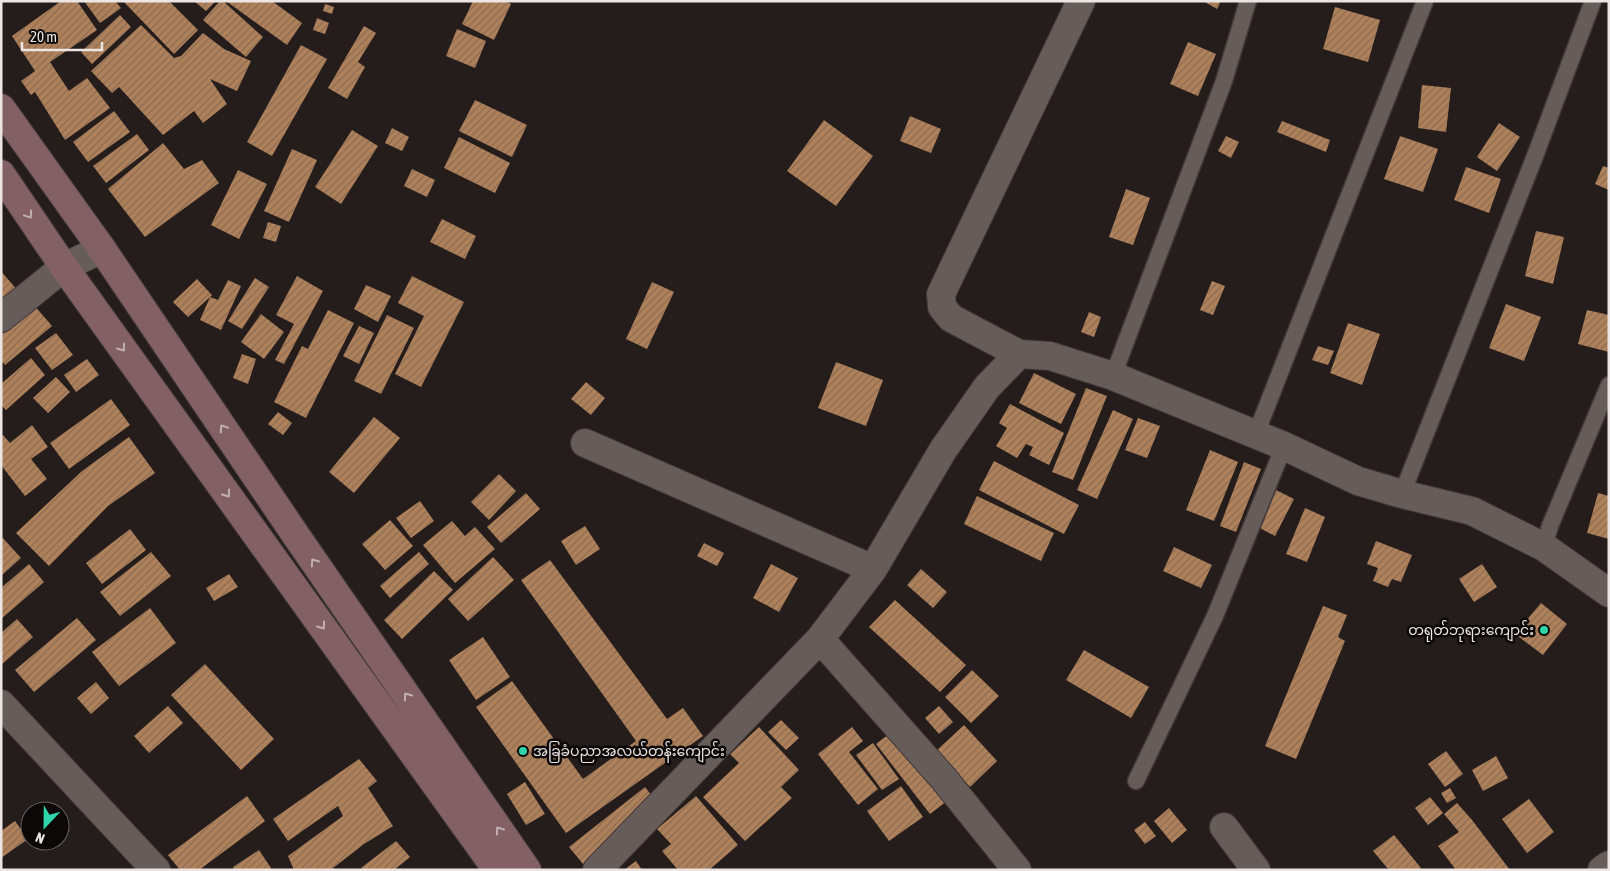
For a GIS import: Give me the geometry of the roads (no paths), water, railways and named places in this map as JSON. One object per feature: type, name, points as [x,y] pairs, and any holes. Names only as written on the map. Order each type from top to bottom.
[{"type":"main road","points":[[1,108],[102,249],[297,537],[527,870]]},
{"type":"main road","points":[[1,174],[64,267],[497,870]]},
{"type":"street","points":[[1081,1],[941,294],[942,307],[951,318],[1018,354],[1050,356],[1114,376],[1256,434],[1358,480],[1402,494],[1472,511],[1544,547],[1609,593]]},
{"type":"street","points":[[1,318],[64,267],[102,249]]},
{"type":"street","points":[[596,870],[820,639],[873,569],[943,450],[987,387],[1018,354]]},
{"type":"street","points":[[586,443],[873,569]]},
{"type":"street","points":[[820,639],[944,779],[1017,870]]},
{"type":"street","points":[[1,704],[156,870]]},
{"type":"street","points":[[1224,827],[1256,870]]},
{"type":"street","points":[[1602,870],[1609,865]]},
{"type":"lane","points":[[1114,376],[1224,81],[1248,1]]},
{"type":"lane","points":[[1256,434],[1425,1]]},
{"type":"lane","points":[[1402,494],[1535,156],[1593,1]]},
{"type":"lane","points":[[1544,547],[1550,526],[1609,385]]},
{"type":"lane","points":[[1136,781],[1215,616],[1284,446]]},
{"type":"place","name":"တရုတ်ဘုရားကျောင်း","points":[[1544,630]]},
{"type":"place","name":"အခြခံပညာအလယ်တန်းကျောင်း","points":[[523,751]]}]
